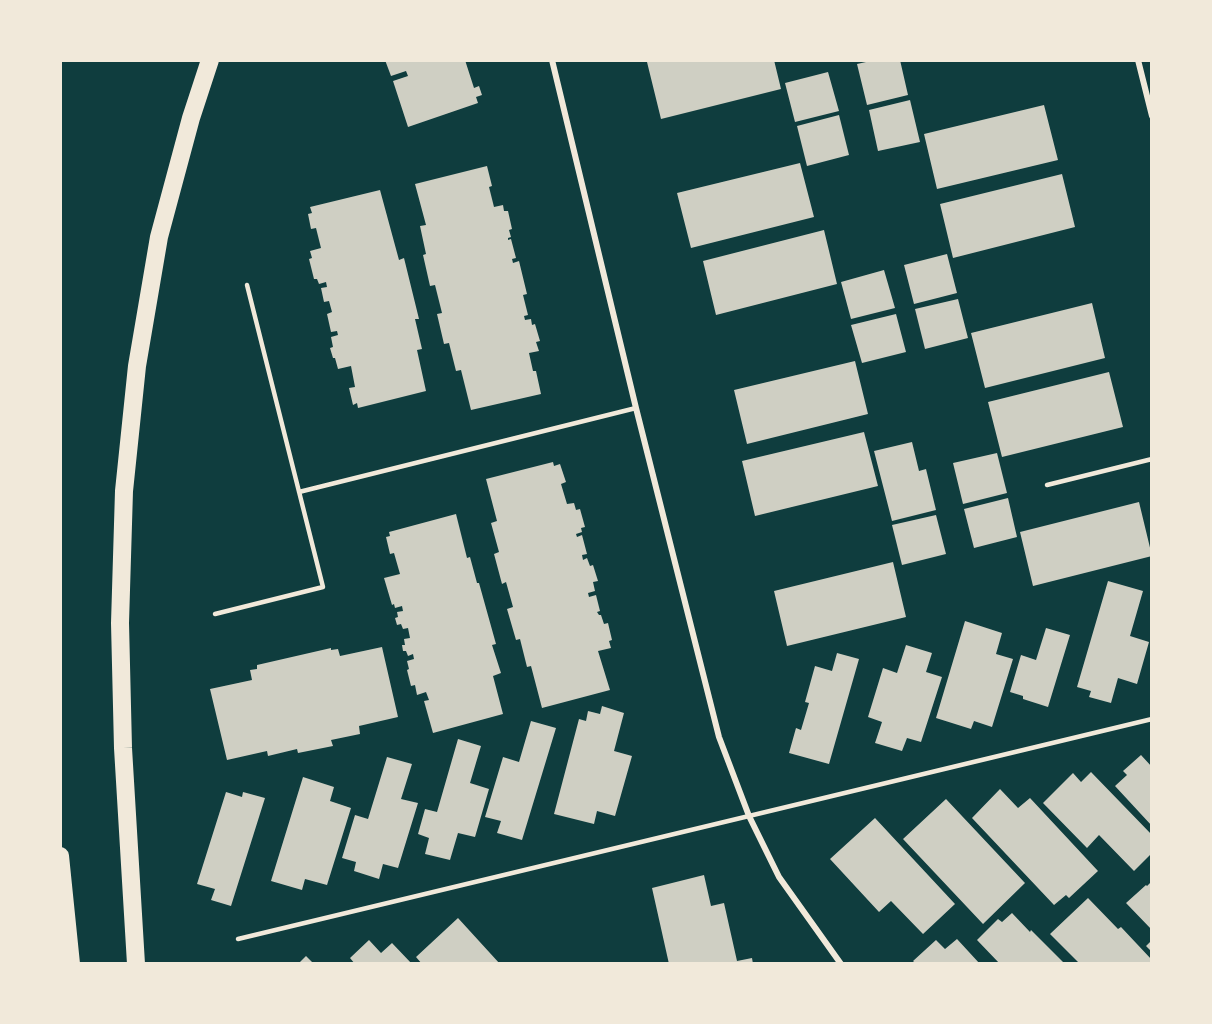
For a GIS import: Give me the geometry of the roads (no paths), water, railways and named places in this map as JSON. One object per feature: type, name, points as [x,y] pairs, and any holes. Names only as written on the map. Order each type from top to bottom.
[{"type":"highway","points":[[136,964],[122,703],[120,623],[124,491],[137,366],[159,237],[191,118],[210,60]]},
{"type":"highway","points":[[60,856],[71,964]]},
{"type":"street","points":[[552,60],[719,737],[749,816],[779,877],[841,964]]},
{"type":"street","points":[[1138,60],[1152,116]]},
{"type":"lane","points":[[215,614],[323,587],[247,285]]},
{"type":"lane","points":[[299,492],[636,408]]},
{"type":"lane","points":[[1047,485],[1152,459]]},
{"type":"lane","points":[[238,939],[1152,719]]}]
